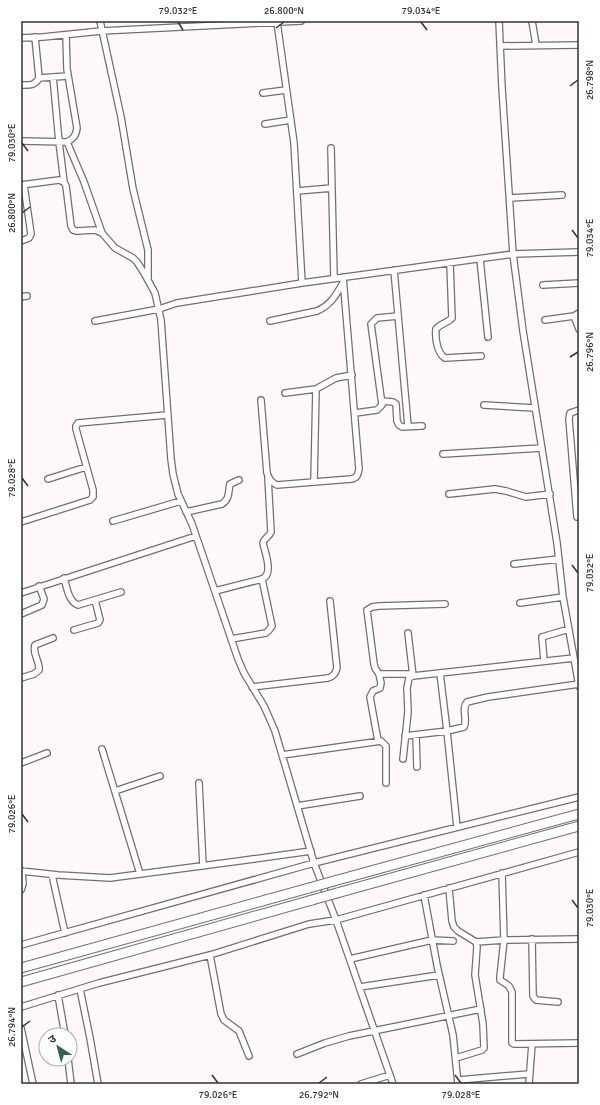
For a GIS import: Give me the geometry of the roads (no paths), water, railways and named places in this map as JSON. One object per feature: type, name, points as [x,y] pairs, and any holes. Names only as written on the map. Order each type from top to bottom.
[{"type":"highway","points":[[21,968],[579,814]]},
{"type":"highway","points":[[21,982],[579,826]]},
{"type":"street","points":[[100,21],[121,117],[133,189],[148,250],[148,279]]},
{"type":"street","points":[[21,38],[101,31],[301,21]]},
{"type":"street","points":[[405,736],[464,727],[466,724],[464,706],[467,702],[508,694],[579,685],[563,597],[550,494],[523,331],[513,254],[499,21]]},
{"type":"street","points":[[532,21],[536,45]]},
{"type":"street","points":[[277,22],[294,143],[302,283]]},
{"type":"street","points":[[21,141],[67,142],[72,140],[76,135],[77,128],[68,76],[66,35]]},
{"type":"street","points":[[21,85],[31,85],[36,83],[39,78],[35,37]]},
{"type":"street","points":[[500,46],[579,45]]},
{"type":"street","points":[[39,78],[68,76]]},
{"type":"street","points":[[53,77],[59,142],[71,226],[76,231],[95,230],[102,233]]},
{"type":"street","points":[[262,93],[286,90]]},
{"type":"street","points":[[265,124],[290,120]]},
{"type":"street","points":[[67,142],[84,182],[102,233],[115,248],[133,258],[141,267],[155,293],[160,309],[167,415],[173,474],[178,494],[196,536],[230,638],[244,674],[264,706],[275,731],[314,863],[350,959],[393,1084]]},
{"type":"street","points":[[330,148],[334,278]]},
{"type":"street","points":[[21,241],[29,238],[31,234],[23,185],[59,180],[64,182]]},
{"type":"street","points":[[297,191],[332,188]]},
{"type":"street","points":[[510,198],[562,195]]},
{"type":"street","points":[[95,321],[160,309],[177,303],[334,278],[343,280],[394,270],[513,254],[579,252]]},
{"type":"street","points":[[480,259],[488,337]]},
{"type":"street","points":[[450,263],[452,318],[450,321],[436,329],[438,350],[445,358],[481,356]]},
{"type":"street","points":[[394,270],[408,426]]},
{"type":"street","points":[[270,320],[317,311],[324,308],[333,301],[343,280]]},
{"type":"street","points":[[268,478],[272,483],[277,485],[351,479],[358,475],[356,413],[343,280]]},
{"type":"street","points":[[543,285],[579,283]]},
{"type":"street","points":[[545,320],[577,314],[579,329]]},
{"type":"street","points":[[356,413],[377,410],[380,408],[382,400],[371,324],[377,318],[398,316]]},
{"type":"street","points":[[285,393],[316,389],[336,378],[352,375]]},
{"type":"street","points":[[314,482],[316,389]]},
{"type":"street","points":[[215,591],[262,579],[265,578],[267,574],[268,568],[264,540],[270,535],[271,532],[261,400]]},
{"type":"street","points":[[382,400],[396,404],[397,421],[399,425],[422,426]]},
{"type":"street","points":[[484,405],[535,408]]},
{"type":"street","points":[[577,517],[568,419],[570,413],[579,410]]},
{"type":"street","points":[[21,522],[90,500],[94,494],[76,429],[78,423],[167,415]]},
{"type":"street","points":[[442,454],[542,448]]},
{"type":"street","points":[[48,479],[86,467]]},
{"type":"street","points":[[186,512],[226,502],[230,484],[239,480]]},
{"type":"street","points":[[448,494],[495,489],[526,497],[550,494]]},
{"type":"street","points":[[113,521],[181,501]]},
{"type":"street","points":[[21,593],[196,536]]},
{"type":"street","points":[[514,564],[559,559]]},
{"type":"street","points":[[64,578],[70,598],[78,605],[120,592]]},
{"type":"street","points":[[230,638],[266,633],[272,626],[262,579]]},
{"type":"street","points":[[21,614],[42,605],[44,599],[39,586]]},
{"type":"street","points":[[520,602],[563,597]]},
{"type":"street","points":[[74,630],[98,623],[100,620],[95,600]]},
{"type":"street","points":[[252,687],[328,678],[332,677],[336,673],[330,601]]},
{"type":"street","points":[[378,741],[370,697],[373,692],[381,686],[379,674],[374,664],[367,610],[372,606],[445,604]]},
{"type":"street","points":[[544,661],[542,636],[569,629]]},
{"type":"street","points":[[403,760],[408,712],[408,681],[412,675],[408,633]]},
{"type":"street","points":[[21,678],[34,674],[39,670],[40,666],[34,652],[35,645],[53,638]]},
{"type":"street","points":[[379,674],[412,675],[440,673],[574,658]]},
{"type":"street","points":[[440,673],[457,827]]},
{"type":"street","points":[[416,735],[417,766]]},
{"type":"street","points":[[282,755],[381,741],[386,746],[386,784]]},
{"type":"street","points":[[102,749],[140,874]]},
{"type":"street","points":[[21,763],[47,753]]},
{"type":"street","points":[[115,791],[160,776]]},
{"type":"street","points":[[199,782],[203,866]]},
{"type":"street","points":[[297,806],[360,796]]},
{"type":"street","points":[[21,945],[314,863],[579,797]]},
{"type":"street","points":[[21,890],[23,884],[21,871],[52,875],[110,878],[311,850]]},
{"type":"street","points":[[21,1007],[80,989],[210,955],[309,924],[336,920],[579,852]]},
{"type":"street","points":[[502,873],[504,940],[500,980],[509,986],[512,992],[511,1040],[514,1044],[579,1044]]},
{"type":"street","points":[[52,875],[65,933]]},
{"type":"street","points":[[449,888],[452,921],[454,926],[458,931],[476,942],[532,939],[579,940]]},
{"type":"street","points":[[424,895],[439,975],[453,1035],[458,1082],[529,1074]]},
{"type":"street","points":[[532,939],[533,996],[536,1000],[558,1002]]},
{"type":"street","points":[[350,959],[432,940],[452,941]]},
{"type":"street","points":[[456,1058],[477,1052],[484,1048],[483,1024],[475,975],[476,942]]},
{"type":"street","points":[[210,955],[221,1014],[224,1020],[239,1031],[249,1056]]},
{"type":"street","points":[[360,987],[439,975]]},
{"type":"street","points":[[80,989],[98,1084]]},
{"type":"street","points":[[58,996],[64,1027]]},
{"type":"street","points":[[296,1054],[339,1039],[375,1030],[481,1009]]},
{"type":"street","points":[[21,1028],[33,1084]]},
{"type":"street","points":[[529,1084],[532,1044]]},
{"type":"street","points":[[69,1067],[71,1084]]},
{"type":"street","points":[[361,1084],[390,1075]]}]
